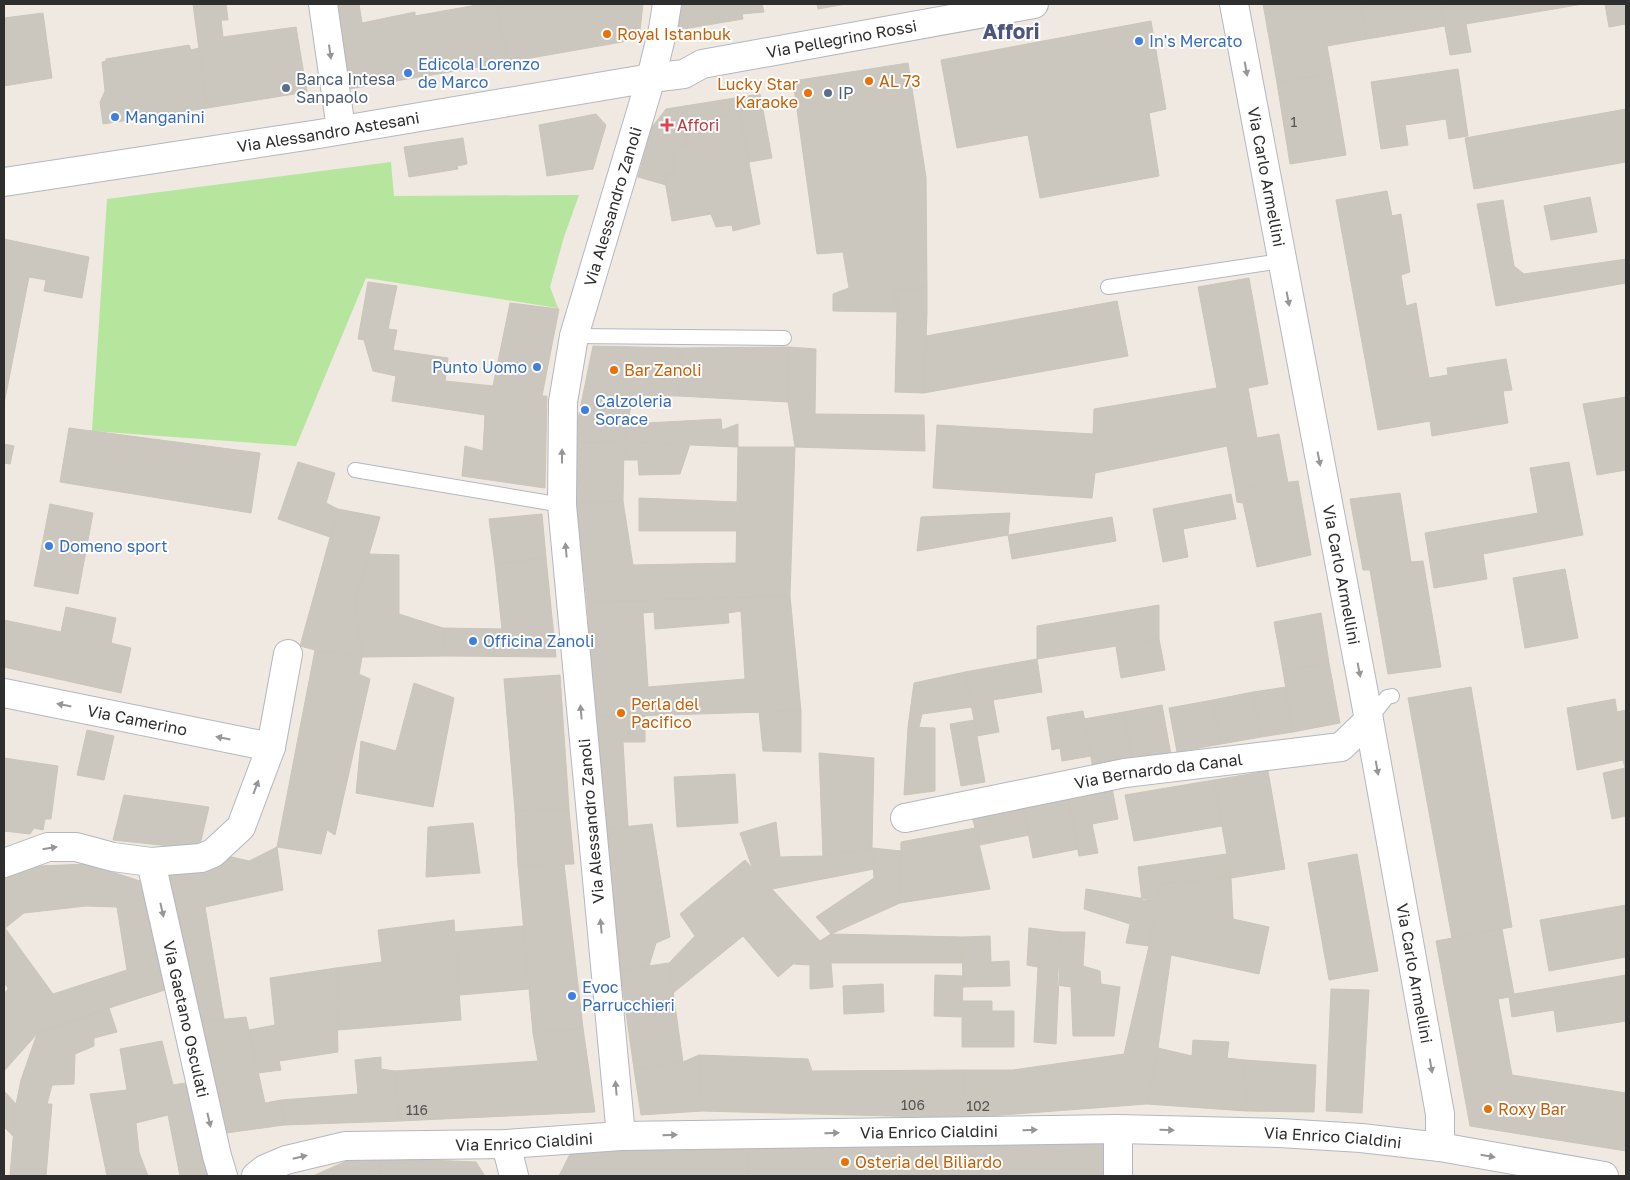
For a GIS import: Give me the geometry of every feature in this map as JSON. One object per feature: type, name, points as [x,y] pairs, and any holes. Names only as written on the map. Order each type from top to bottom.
[{"type":"street","points":[[323,4],[341,129]]},
{"type":"street","name":"Via Alessandro Zanoli","points":[[621,1136],[562,505],[563,402],[574,336],[651,78],[663,29],[666,4]]},
{"type":"street","name":"Via Pellegrino Rossi","points":[[651,78],[684,74],[702,64],[1034,4]]},
{"type":"street","name":"Via Carlo Armellini","points":[[1234,4],[1369,720],[1440,1114],[1440,1147]]},
{"type":"street","name":"Via Alessandro Astesani","points":[[4,182],[651,78]]},
{"type":"street","points":[[4,862],[48,847],[76,847],[112,857],[151,862],[202,858],[213,853],[241,827],[271,747],[288,654]]},
{"type":"street","name":"Via Camerino","points":[[4,693],[271,747]]},
{"type":"street","name":"Via Bernardo da Canal","points":[[905,818],[1125,773],[1341,746],[1369,720]]},
{"type":"street","name":"Via Gaetano Osculati","points":[[151,862],[223,1176]]},
{"type":"street","points":[[1118,1129],[1118,1176]]},
{"type":"street","name":"Via Enrico Cialdini","points":[[256,1176],[265,1169],[286,1160],[345,1146],[506,1144],[621,1136],[1118,1129],[1280,1133],[1361,1138],[1440,1147],[1604,1176]]},
{"type":"street","points":[[506,1144],[514,1176]]},
{"type":"lane","points":[[1108,287],[1281,261]]},
{"type":"lane","points":[[574,336],[784,338]]},
{"type":"lane","points":[[355,470],[562,505]]},
{"type":"lane","name":"Via Bernardo da Canal","points":[[1369,720],[1387,698],[1392,696]]},
{"type":"green space","points":[[391,162],[394,196],[579,195],[564,237],[550,287],[558,308],[366,278],[296,446],[92,431],[107,199]]},
{"type":"building","points":[[193,4],[226,4],[228,20],[221,20],[223,37],[296,27],[307,92],[207,108]]},
{"type":"building","points":[[331,4],[359,4],[362,23],[415,12],[415,16],[477,4],[496,4],[508,62],[343,90]]},
{"type":"building","points":[[496,4],[643,4],[639,39],[508,62]]},
{"type":"building","points":[[679,4],[762,4],[764,12],[742,14],[743,19],[683,29],[678,28],[676,24]]},
{"type":"building","points":[[817,4],[846,4],[818,9]]},
{"type":"building","points":[[1263,4],[1361,4],[1367,39],[1327,46],[1332,73],[1277,83]]},
{"type":"building","points":[[1361,4],[1441,4],[1445,26],[1367,39]]},
{"type":"building","points":[[1441,4],[1583,4],[1466,24],[1471,52],[1450,55]]},
{"type":"building","points":[[1605,4],[1624,4],[1626,24],[1609,27]]},
{"type":"building","points":[[43,13],[52,78],[4,86],[4,18]]},
{"type":"building","points":[[1151,21],[1166,109],[1149,113],[1159,176],[1040,198],[1028,135],[957,148],[941,60]]},
{"type":"building","points":[[189,45],[191,50],[199,48],[207,108],[103,124],[100,102],[105,91],[102,62],[106,61],[106,59]]},
{"type":"building","points":[[908,63],[926,177],[927,288],[895,290],[897,312],[833,311],[833,294],[849,288],[843,252],[817,254],[793,81]]},
{"type":"building","points":[[1458,69],[1468,136],[1449,139],[1446,119],[1405,125],[1408,145],[1381,149],[1371,82]]},
{"type":"building","points":[[1332,73],[1346,155],[1290,164],[1277,83]]},
{"type":"building","points":[[760,94],[772,158],[749,162],[740,113],[710,118],[712,132],[686,136],[687,145],[671,148],[675,173],[664,175],[666,185],[638,177],[652,127],[666,109]]},
{"type":"building","points":[[1626,109],[1626,162],[1474,189],[1465,138]]},
{"type":"building","points":[[740,113],[760,224],[733,231],[732,225],[716,227],[711,214],[672,221],[664,175],[675,173],[671,148],[687,145],[686,136],[712,132],[710,118]]},
{"type":"building","points":[[596,114],[606,125],[593,169],[547,176],[539,125]]},
{"type":"building","points":[[463,138],[467,164],[457,166],[458,169],[409,177],[404,147]]},
{"type":"building","points":[[1387,191],[1392,216],[1401,214],[1410,272],[1401,275],[1406,306],[1416,303],[1429,378],[1448,375],[1447,368],[1506,359],[1512,390],[1503,391],[1508,423],[1432,436],[1430,421],[1378,430],[1336,200]]},
{"type":"building","points":[[1590,197],[1597,232],[1551,240],[1544,206]]},
{"type":"building","points":[[1503,200],[1514,266],[1524,274],[1626,259],[1626,283],[1496,306],[1477,204]]},
{"type":"building","points":[[4,239],[89,257],[82,298],[44,291],[46,280],[29,277],[4,404]]},
{"type":"building","points":[[1249,278],[1268,384],[1248,388],[1257,438],[1279,434],[1288,483],[1235,489],[1227,446],[1095,473],[1092,498],[933,488],[937,425],[1093,434],[1094,409],[1217,388],[1198,287]]},
{"type":"building","points":[[368,282],[397,286],[388,329],[397,330],[393,350],[448,358],[445,381],[493,386],[510,303],[559,309],[542,396],[547,396],[545,488],[462,476],[465,446],[483,451],[485,415],[392,401],[396,376],[373,371],[364,340],[358,339]]},
{"type":"building","points":[[927,288],[927,312],[897,312],[895,290]]},
{"type":"building","points":[[1117,301],[1128,356],[924,393],[926,336]]},
{"type":"building","points":[[897,312],[927,312],[924,393],[895,392]]},
{"type":"building","points":[[593,346],[680,348],[679,396],[633,395],[624,442],[573,443]]},
{"type":"building","points":[[789,347],[816,349],[815,414],[924,415],[925,451],[795,447],[788,402]]},
{"type":"building","points":[[789,347],[788,402],[679,396],[680,348]]},
{"type":"building","points":[[1626,397],[1626,470],[1597,475],[1583,404]]},
{"type":"building","points":[[721,419],[722,430],[738,424],[738,447],[624,442],[627,424]]},
{"type":"building","points":[[69,428],[260,453],[251,513],[60,482]]},
{"type":"building","points":[[624,442],[690,444],[680,474],[639,475],[638,460],[624,460]]},
{"type":"building","points":[[624,442],[623,501],[576,503],[573,443]]},
{"type":"building","points":[[4,444],[14,446],[10,464],[4,463]]},
{"type":"building","points":[[738,447],[795,447],[790,596],[587,602],[576,503],[623,501],[633,565],[736,563]]},
{"type":"building","points":[[298,462],[335,473],[326,503],[338,509],[330,537],[278,519]]},
{"type":"building","points":[[1569,462],[1583,535],[1483,554],[1487,579],[1434,588],[1425,533],[1538,513],[1530,468]]},
{"type":"building","points":[[1298,481],[1311,555],[1257,567],[1243,503],[1237,502],[1235,489]]},
{"type":"building","points":[[1400,493],[1411,562],[1423,561],[1441,667],[1388,674],[1370,570],[1363,570],[1350,499]]},
{"type":"building","points":[[1231,494],[1236,519],[1183,529],[1188,557],[1163,562],[1153,509]]},
{"type":"building","points":[[639,498],[738,502],[737,531],[639,531]]},
{"type":"building","points":[[50,504],[93,513],[78,594],[34,586]]},
{"type":"building","points":[[338,509],[380,517],[355,602],[362,657],[300,646]]},
{"type":"building","points":[[1010,513],[1008,535],[917,551],[921,517]]},
{"type":"building","points":[[542,514],[546,558],[495,564],[489,519]]},
{"type":"building","points":[[1112,517],[1116,541],[1012,559],[1008,535]]},
{"type":"building","points":[[369,554],[399,555],[399,614],[443,628],[446,656],[362,657],[355,602]]},
{"type":"building","points":[[546,558],[556,657],[446,656],[443,628],[502,629],[495,564]]},
{"type":"building","points":[[1565,569],[1578,638],[1525,648],[1513,578]]},
{"type":"building","points":[[790,596],[801,711],[595,717],[587,602]],"holes":[[[741,611],[745,679],[648,687],[643,613],[654,612],[655,629],[729,623],[728,613]]]},
{"type":"building","points":[[1159,605],[1159,639],[1037,659],[1037,626]]},
{"type":"building","points":[[66,607],[116,618],[111,643],[131,648],[121,693],[4,667],[4,620],[61,632]]},
{"type":"building","points":[[1321,613],[1329,663],[1283,671],[1274,622]]},
{"type":"building","points":[[1159,639],[1165,670],[1121,678],[1116,647]]},
{"type":"building","points":[[315,650],[362,657],[359,674],[370,679],[335,835],[327,830],[321,854],[277,847]]},
{"type":"building","points":[[1037,659],[1042,692],[993,700],[999,732],[977,736],[965,672]]},
{"type":"building","points":[[1329,663],[1340,723],[1293,732],[1283,671]]},
{"type":"building","points":[[965,672],[972,707],[922,714],[919,727],[908,727],[914,683]]},
{"type":"building","points":[[560,675],[569,809],[515,811],[504,679]]},
{"type":"building","points":[[414,683],[454,698],[433,807],[356,793],[361,741],[396,751]]},
{"type":"building","points":[[1286,687],[1293,732],[1261,737],[1253,692]]},
{"type":"building","points":[[1471,687],[1512,927],[1452,938],[1408,698]]},
{"type":"building","points":[[1253,692],[1261,737],[1221,744],[1213,700]]},
{"type":"building","points":[[1615,699],[1617,712],[1626,710],[1626,816],[1612,819],[1603,773],[1625,768],[1623,760],[1577,770],[1567,708]]},
{"type":"building","points":[[1213,700],[1221,744],[1177,752],[1169,708]]},
{"type":"building","points":[[1162,705],[1171,755],[1133,762],[1124,712]]},
{"type":"building","points":[[801,711],[801,752],[763,751],[759,712]]},
{"type":"building","points":[[1083,711],[1091,756],[1062,761],[1060,748],[1052,750],[1047,717]]},
{"type":"building","points":[[1124,712],[1133,762],[1093,769],[1084,719]]},
{"type":"building","points":[[645,716],[645,742],[623,742],[628,826],[603,829],[595,717]]},
{"type":"building","points":[[974,720],[985,782],[961,786],[950,724]]},
{"type":"building","points":[[908,727],[935,728],[935,791],[904,795]]},
{"type":"building","points":[[87,730],[114,736],[104,780],[77,775]]},
{"type":"building","points":[[819,753],[874,758],[872,848],[823,856]]},
{"type":"building","points":[[4,758],[58,766],[51,819],[45,819],[43,830],[34,828],[30,834],[4,831]]},
{"type":"building","points":[[1268,771],[1285,869],[1231,878],[1214,780]]},
{"type":"building","points":[[735,774],[738,823],[677,827],[674,777]]},
{"type":"building","points":[[1214,780],[1222,826],[1134,841],[1125,795]]},
{"type":"building","points":[[1112,788],[1118,819],[1092,824],[1098,853],[1079,856],[1068,797]]},
{"type":"building","points":[[124,795],[209,807],[199,849],[113,840]]},
{"type":"building","points":[[1068,797],[1078,849],[1033,858],[1023,806]]},
{"type":"building","points":[[1023,806],[1029,835],[980,845],[972,817]]},
{"type":"building","points":[[569,809],[574,864],[518,865],[515,811]]},
{"type":"building","points":[[776,822],[780,857],[823,856],[872,848],[874,869],[772,889],[752,867],[740,833]]},
{"type":"building","points":[[473,823],[480,873],[426,877],[428,827]]},
{"type":"building","points":[[652,824],[670,937],[656,943],[649,966],[620,970],[603,829]]},
{"type":"building","points":[[975,828],[990,889],[900,903],[901,842]]},
{"type":"building","points":[[277,847],[283,890],[205,907],[224,1019],[199,1022],[168,875],[215,866],[219,854],[249,861]]},
{"type":"building","points":[[872,848],[901,851],[900,903],[831,934],[816,917],[874,878]]},
{"type":"building","points":[[1226,854],[1231,878],[1161,884],[1157,901],[1142,900],[1138,867]]},
{"type":"building","points":[[1357,854],[1378,971],[1329,980],[1308,863]]},
{"type":"building","points":[[745,860],[820,941],[778,977],[743,936],[673,993],[669,963],[695,936],[680,914]]},
{"type":"building","points":[[88,864],[149,884],[168,989],[37,1034],[4,982],[4,876],[16,867]],"holes":[[[86,906],[117,907],[127,970],[53,994],[5,928],[24,913]]]},
{"type":"building","points":[[564,864],[583,1028],[533,1033],[518,865]]},
{"type":"building","points":[[1231,878],[1233,919],[1269,927],[1259,974],[1171,955],[1149,946],[1161,884]]},
{"type":"building","points":[[1086,889],[1157,901],[1149,946],[1126,943],[1130,924],[1084,909]]},
{"type":"building","points":[[1626,905],[1626,957],[1549,971],[1540,920]]},
{"type":"building","points":[[454,920],[461,1020],[338,1030],[336,968],[382,962],[378,930]]},
{"type":"building","points":[[523,926],[529,989],[460,995],[454,932]]},
{"type":"building","points":[[1029,928],[1061,932],[1056,1044],[1034,1042],[1038,967],[1027,965]]},
{"type":"building","points":[[1502,929],[1514,994],[1626,975],[1626,1021],[1557,1032],[1554,1010],[1512,1017],[1509,997],[1498,999],[1512,1075],[1626,1093],[1626,1151],[1470,1126],[1436,941]]},
{"type":"building","points":[[1061,932],[1085,932],[1083,966],[1100,971],[1101,984],[1120,987],[1114,1036],[1073,1036],[1071,987],[1057,985]]},
{"type":"building","points":[[831,934],[962,937],[962,963],[831,963],[833,987],[810,989],[810,965],[794,964]]},
{"type":"building","points":[[990,936],[991,962],[1009,961],[1010,986],[963,987],[962,937]]},
{"type":"building","points":[[1149,946],[1171,955],[1158,1048],[1147,1104],[962,1118],[964,1070],[1013,1070],[1124,1054]]},
{"type":"building","points":[[669,963],[683,1062],[634,1069],[620,970]]},
{"type":"building","points":[[336,968],[338,1052],[279,1061],[281,1070],[258,1073],[249,1030],[275,1025],[270,978]]},
{"type":"building","points":[[935,975],[963,976],[962,1017],[934,1016]]},
{"type":"building","points":[[883,984],[884,1012],[844,1014],[843,986]]},
{"type":"building","points":[[8,989],[37,1034],[4,1071],[4,994]]},
{"type":"building","points":[[1331,989],[1369,990],[1362,1113],[1326,1111]]},
{"type":"building","points":[[962,1001],[992,1001],[992,1011],[1014,1011],[1014,1047],[962,1047]]},
{"type":"building","points":[[109,1008],[117,1032],[94,1038],[94,1046],[75,1054],[74,1084],[52,1085],[47,1104],[52,1104],[46,1176],[10,1176],[16,1104],[21,1080],[37,1034]]},
{"type":"building","points":[[246,1017],[265,1103],[281,1100],[284,1125],[219,1134],[199,1022]]},
{"type":"building","points":[[583,1028],[595,1112],[399,1121],[395,1071],[538,1061],[533,1033]]},
{"type":"building","points":[[1193,1040],[1229,1042],[1227,1058],[1245,1060],[1246,1111],[1147,1104],[1158,1048],[1192,1056]]},
{"type":"building","points":[[162,1041],[173,1085],[191,1082],[214,1176],[180,1176],[168,1115],[136,1123],[139,1152],[148,1176],[107,1176],[90,1094],[127,1090],[120,1049]]},
{"type":"building","points":[[699,1055],[808,1059],[812,1071],[964,1070],[962,1118],[702,1111]]},
{"type":"building","points":[[699,1055],[702,1111],[641,1115],[634,1069],[683,1062]]},
{"type":"building","points":[[381,1057],[381,1069],[395,1071],[399,1121],[284,1125],[281,1100],[358,1094],[355,1060]]},
{"type":"building","points":[[1245,1060],[1316,1065],[1314,1112],[1246,1111]]},
{"type":"building","points":[[4,1091],[16,1104],[13,1136],[4,1127]]},
{"type":"building","points":[[1106,1140],[1106,1176],[937,1176],[936,1142]]},
{"type":"building","points":[[936,1142],[937,1176],[747,1176],[748,1144]]},
{"type":"building","points":[[748,1144],[747,1176],[559,1176],[570,1154]]},
{"type":"building","points":[[353,1158],[380,1158],[381,1176],[313,1176]]},
{"type":"building","points":[[380,1158],[476,1162],[453,1176],[381,1176]]},
{"type":"building","points":[[476,1162],[485,1176],[453,1176]]},
{"type":"place","name":"Royal Istanbuk","points":[[607,34]]},
{"type":"place","name":"In's Mercato","points":[[1139,41]]},
{"type":"place","name":"Edicola Lorenzo de Marco","points":[[408,73]]},
{"type":"place","name":"AL 73","points":[[869,81]]},
{"type":"place","name":"Banca Intesa Sanpaolo","points":[[286,88]]},
{"type":"place","name":"Lucky Star Karaoke","points":[[808,93]]},
{"type":"place","name":"IP","points":[[828,93]]},
{"type":"place","name":"Manganini","points":[[115,117]]},
{"type":"place","name":"Affori","points":[[667,125]]},
{"type":"place","name":"Punto Uomo","points":[[537,367]]},
{"type":"place","name":"Bar Zanoli","points":[[614,370]]},
{"type":"place","name":"Calzoleria Sorace","points":[[585,410]]},
{"type":"place","name":"Domeno sport","points":[[49,546]]},
{"type":"place","name":"Officina Zanoli","points":[[473,641]]},
{"type":"place","name":"Perla del Pacifico","points":[[621,713]]},
{"type":"place","name":"Evoc Parrucchieri","points":[[572,996]]},
{"type":"place","name":"Roxy Bar","points":[[1488,1109]]},
{"type":"place","name":"Osteria del Biliardo","points":[[845,1162]]},
{"type":"district","name":"Affori","points":[[1011,32]]}]
